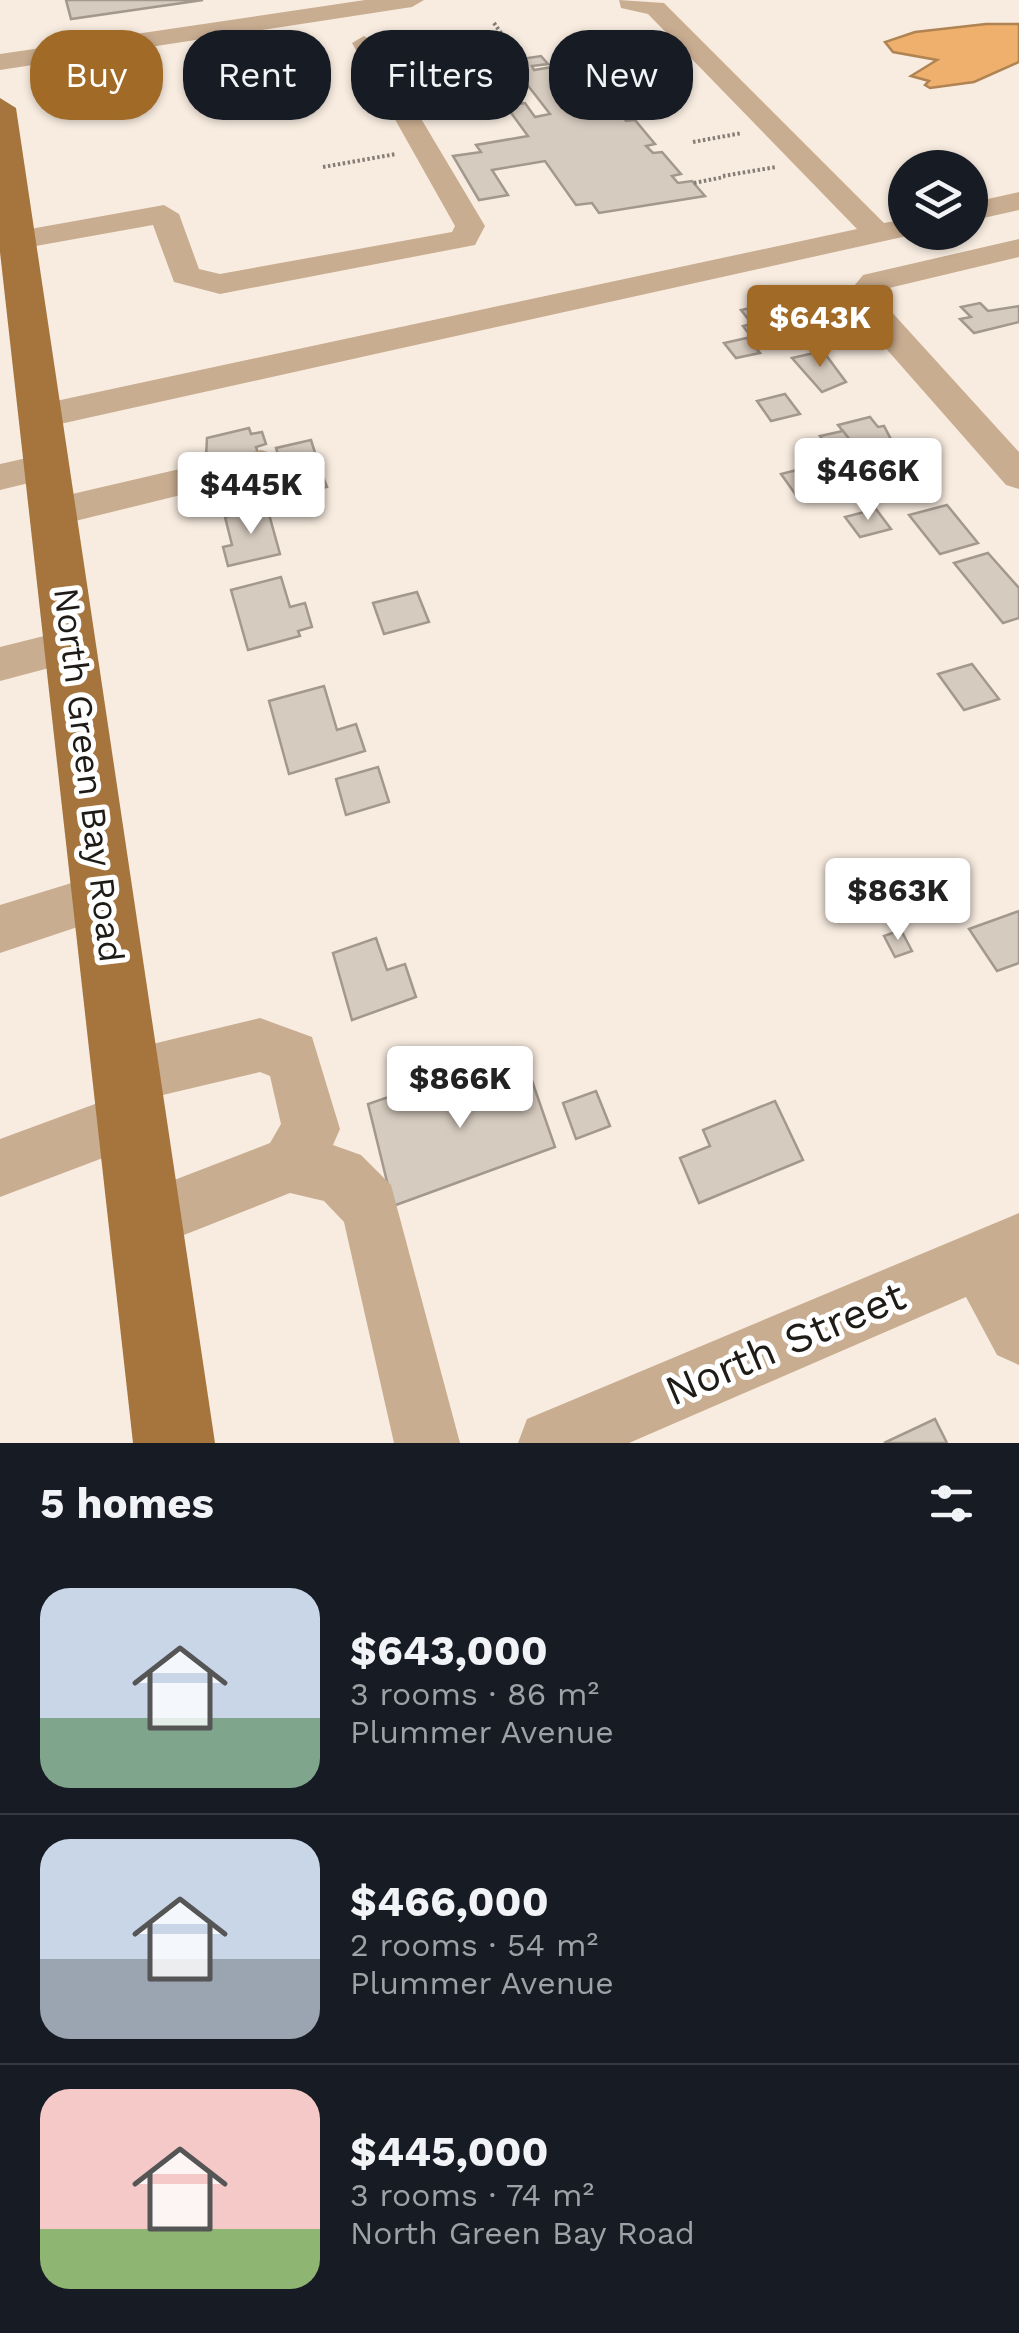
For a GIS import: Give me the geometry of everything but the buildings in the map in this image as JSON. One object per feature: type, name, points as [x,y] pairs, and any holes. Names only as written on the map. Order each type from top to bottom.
[{"type":"main road","name":"North Green Bay Road","points":[[0,108],[36,468],[72,646],[174,1443]]},
{"type":"street","points":[[0,62],[412,0]]},
{"type":"street","points":[[628,3],[656,8],[806,162],[888,228]]},
{"type":"street","points":[[154,177],[179,266],[192,280],[206,284],[252,281],[468,236],[471,230],[462,211],[409,120]]},
{"type":"street","points":[[988,208],[1019,200]]},
{"type":"street","points":[[11,222],[164,214]]},
{"type":"street","points":[[36,468],[888,232]]},
{"type":"street","points":[[1019,248],[874,282],[864,288],[864,304],[1019,476]]},
{"type":"street","points":[[36,468],[261,463]]},
{"type":"street","points":[[0,664],[72,646]]},
{"type":"street","points":[[0,929],[104,896]]},
{"type":"street","points":[[0,1168],[130,1097],[260,1045],[293,1056],[311,1130],[290,1164]]},
{"type":"street","points":[[146,1220],[290,1164],[340,1176],[370,1206],[428,1443]]},
{"type":"street","points":[[999,1251],[1019,1333]]},
{"type":"street","name":"North Street","points":[[552,1443],[999,1251]]},
{"type":"path","points":[[494,24],[498,30]]},
{"type":"path","points":[[693,142],[773,128]]},
{"type":"path","points":[[694,182],[806,162]]},
{"type":"shaded area","points":[[1019,24],[1019,62],[974,82],[930,88],[925,85],[929,81],[911,76],[937,60],[893,52],[885,42],[915,32]]}]
